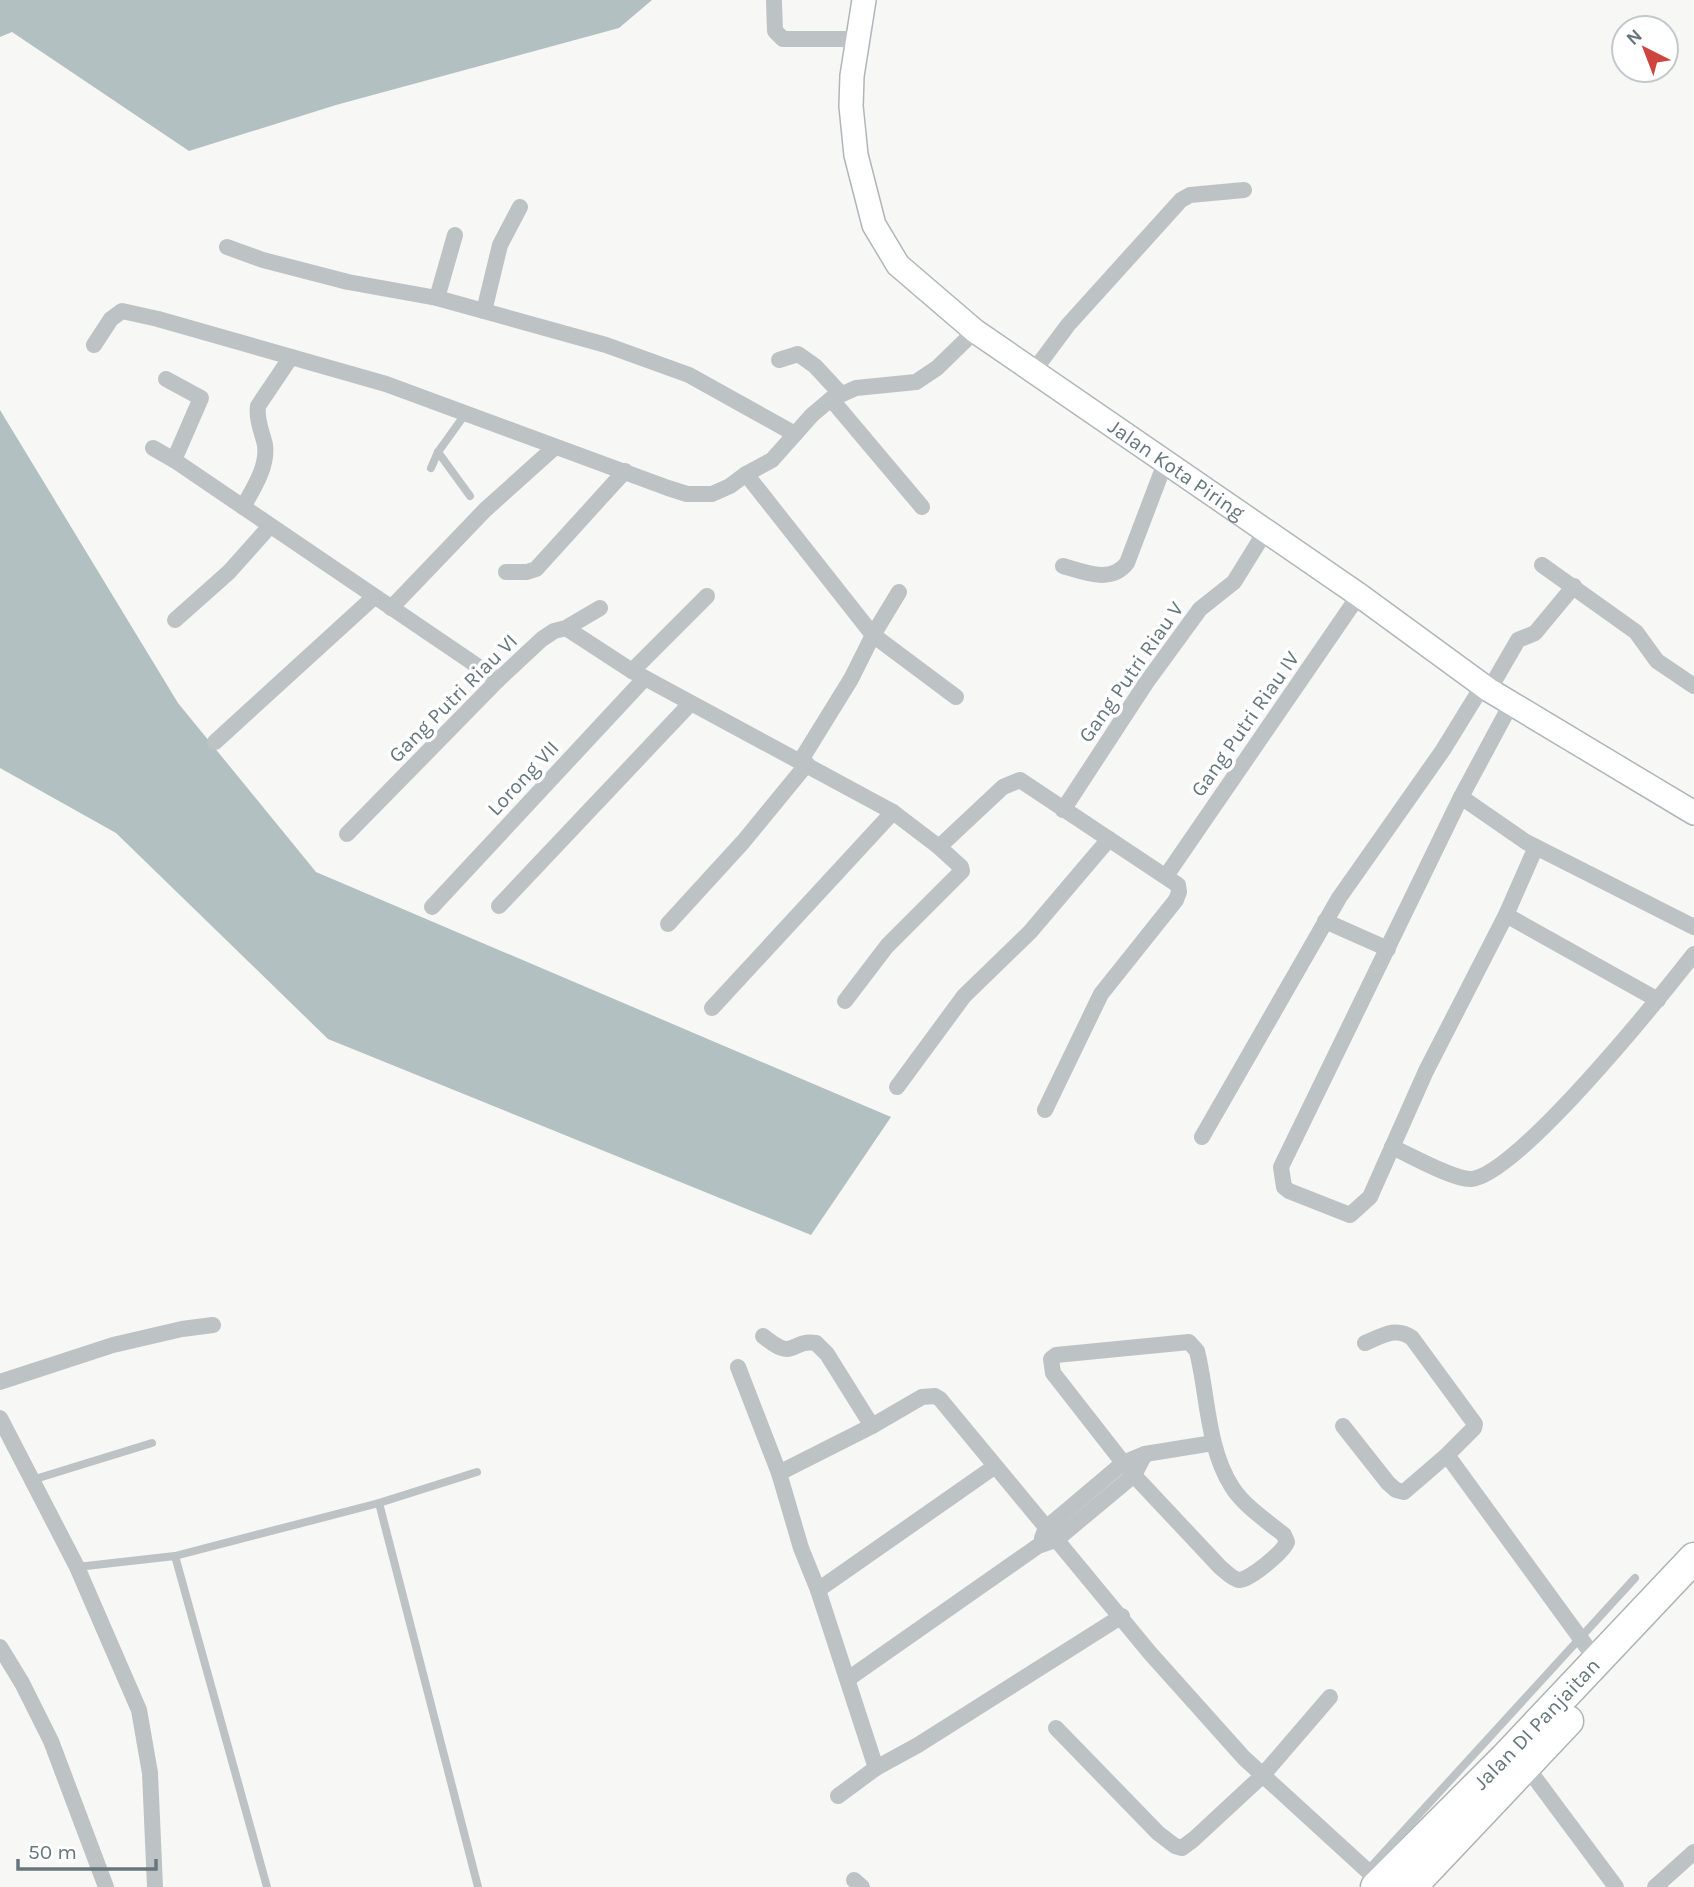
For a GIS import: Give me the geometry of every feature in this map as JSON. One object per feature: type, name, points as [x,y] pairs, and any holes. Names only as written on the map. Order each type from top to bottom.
[{"type":"highway","name":"Jalan DI Panjaitan","points":[[1410,1887],[1450,1828],[1589,1649],[1694,1558]]},
{"type":"highway","name":"Jalan DI Panjaitan","points":[[1377,1882],[1450,1828],[1526,1766],[1694,1584]]},
{"type":"street","name":"Jalan Kota Piring","points":[[864,0],[857,39],[851,106],[856,155],[874,225],[898,265],[975,331],[1359,595],[1486,688],[1694,813]]},
{"type":"street","points":[[774,2],[775,31],[783,39],[857,39]]},
{"type":"street","points":[[1033,372],[1068,325],[1181,200],[1191,195],[1244,190]]},
{"type":"street","points":[[484,311],[500,245],[520,207]]},
{"type":"street","points":[[437,298],[455,236]]},
{"type":"street","points":[[227,247],[262,260],[348,282],[437,298],[606,345],[689,375],[795,433]]},
{"type":"street","points":[[94,345],[111,319],[122,312],[158,319],[386,383],[687,494],[712,494],[772,460],[795,433],[836,396],[856,388],[916,382],[937,368],[975,331]]},
{"type":"street","points":[[779,360],[798,354],[815,366],[922,507]]},
{"type":"street","points":[[243,507],[257,482],[265,453],[258,406],[291,357]]},
{"type":"street","points":[[166,379],[201,398],[174,460]]},
{"type":"street","points":[[391,608],[485,510],[555,447]]},
{"type":"street","points":[[153,448],[498,680]]},
{"type":"street","points":[[1063,566],[1107,575],[1122,569],[1127,563],[1165,463]]},
{"type":"street","points":[[506,572],[536,569],[625,471]]},
{"type":"street","points":[[746,474],[873,635],[956,697]]},
{"type":"street","points":[[175,620],[229,572],[270,526]]},
{"type":"street","name":"Gang Putri Riau V","points":[[1063,810],[1146,683],[1200,608],[1234,582],[1265,532]]},
{"type":"street","points":[[1542,565],[1636,632],[1657,661],[1694,686]]},
{"type":"street","points":[[1202,1137],[1339,898],[1518,640],[1535,633],[1574,586]]},
{"type":"street","points":[[668,925],[743,842],[804,762],[899,592]]},
{"type":"street","name":"Gang Putri Riau IV","points":[[1166,876],[1359,595]]},
{"type":"street","name":"Lorong VII","points":[[432,907],[707,596]]},
{"type":"street","points":[[215,742],[374,597]]},
{"type":"street","name":"Gang Putri Riau VI","points":[[347,834],[498,680],[542,639],[600,608]]},
{"type":"street","points":[[566,628],[638,675],[893,812],[961,867],[962,871],[887,946],[845,1001]]},
{"type":"street","points":[[499,906],[690,704]]},
{"type":"street","points":[[1511,704],[1461,797],[1281,1167],[1284,1186],[1289,1191],[1350,1215],[1370,1197],[1426,1071],[1506,915],[1536,847]]},
{"type":"street","points":[[939,847],[1003,787],[1016,780],[1026,782],[1063,810],[1178,885],[1176,900],[1101,994],[1045,1110]]},
{"type":"street","points":[[1461,797],[1536,847],[1694,927]]},
{"type":"street","points":[[712,1008],[893,812]]},
{"type":"street","points":[[897,1087],[964,996],[1030,932],[1109,839]]},
{"type":"street","points":[[1506,915],[1658,1000]]},
{"type":"street","points":[[1325,921],[1388,949]]},
{"type":"street","points":[[1392,1147],[1461,1178],[1485,1176],[1533,1136],[1600,1068],[1694,954]]},
{"type":"street","points":[[0,1382],[113,1345],[212,1325]]},
{"type":"street","points":[[1343,1426],[1388,1483],[1396,1490],[1404,1492],[1474,1428],[1475,1424],[1412,1338],[1405,1333],[1393,1332],[1364,1343]]},
{"type":"street","points":[[763,1336],[782,1349],[794,1349],[808,1342],[816,1343],[827,1354],[872,1426]]},
{"type":"street","points":[[1189,1342],[1197,1352],[1213,1443],[1233,1489],[1284,1535],[1287,1542],[1283,1551],[1245,1579],[1233,1578],[1220,1567],[1128,1469],[1053,1373],[1051,1359],[1056,1355],[1189,1342]]},
{"type":"street","points":[[738,1367],[779,1473],[801,1548],[818,1590],[876,1768]]},
{"type":"street","points":[[779,1473],[872,1426],[922,1397],[935,1396],[950,1410],[994,1467],[1122,1616],[1150,1653],[1262,1776],[1377,1882]]},
{"type":"street","points":[[0,1418],[77,1567],[139,1710],[150,1773],[155,1887]]},
{"type":"street","points":[[848,1679],[1038,1546],[1145,1454],[1213,1443]]},
{"type":"street","points":[[1447,1455],[1589,1649]]},
{"type":"street","points":[[818,1590],[994,1467]]},
{"type":"street","points":[[838,1796],[876,1768],[918,1745],[1122,1616]]},
{"type":"street","points":[[0,1647],[22,1683],[56,1753],[106,1887]]},
{"type":"street","points":[[1056,1728],[1158,1833],[1182,1848],[1262,1776],[1330,1698]]},
{"type":"street","points":[[1526,1766],[1616,1887]]},
{"type":"street","points":[[1655,1887],[1694,1852]]},
{"type":"lane","points":[[431,468],[438,452],[466,413]]},
{"type":"lane","points":[[438,452],[470,496]]},
{"type":"lane","points":[[32,1480],[152,1443]]},
{"type":"lane","points":[[77,1567],[174,1556],[379,1503],[477,1472]]},
{"type":"lane","points":[[379,1503],[478,1887]]},
{"type":"lane","points":[[174,1556],[267,1887]]},
{"type":"lane","points":[[1377,1882],[1589,1649],[1635,1578]]},
{"type":"shaded area","points":[[0,0],[652,0],[619,28],[336,105],[189,151],[12,32],[0,37]]},
{"type":"shaded area","points":[[0,410],[178,703],[316,872],[891,1117],[811,1235],[328,1039],[116,833],[0,768]]}]
